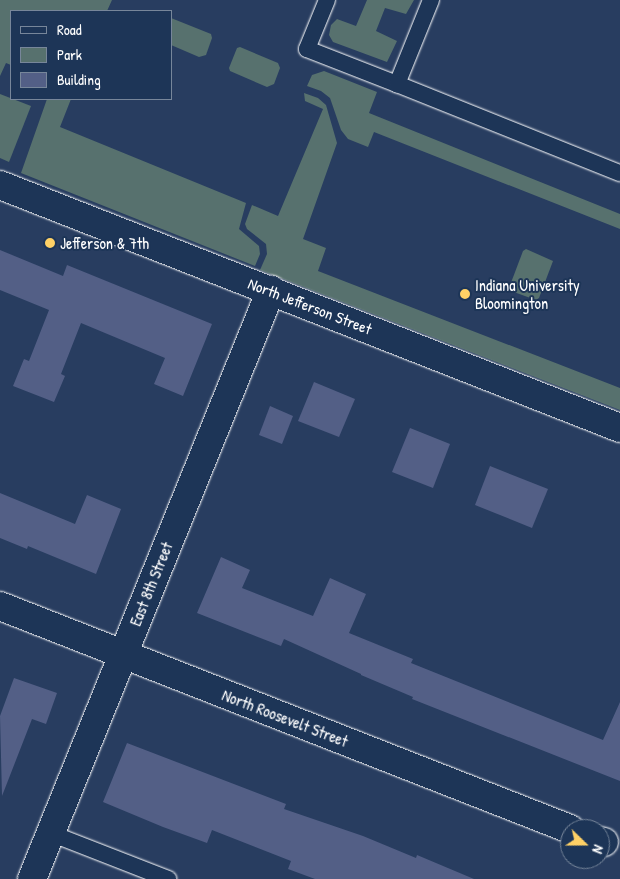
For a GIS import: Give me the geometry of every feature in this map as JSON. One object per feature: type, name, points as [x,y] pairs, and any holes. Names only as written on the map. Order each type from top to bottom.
[{"type":"street","name":"North Jefferson Street","points":[[0,185],[620,428]]},
{"type":"street","name":"East 8th Street","points":[[32,879],[271,290]]},
{"type":"street","name":"North Roosevelt Street","points":[[0,606],[560,825]]},
{"type":"lane","points":[[327,0],[307,49],[620,173]]},
{"type":"lane","points":[[397,84],[431,0]]},
{"type":"lane","points":[[50,833],[168,879]]},
{"type":"green space","points":[[0,0],[112,0],[107,10],[10,10],[10,65],[6,63],[0,76]]},
{"type":"green space","points":[[367,0],[414,0],[406,14],[385,8],[376,31],[397,41],[387,62],[333,42],[329,35],[331,25],[337,19],[356,26]]},
{"type":"green space","points":[[172,18],[211,34],[212,38],[206,55],[199,57],[172,45]]},
{"type":"green space","points":[[240,47],[278,63],[280,68],[274,84],[267,87],[230,71],[229,68],[237,48]]},
{"type":"green space","points":[[324,71],[377,92],[369,113],[620,214],[620,229],[374,132],[368,147],[348,139],[341,130],[330,98],[321,91],[307,86],[312,75]]},
{"type":"green space","points":[[304,93],[318,98],[326,105],[337,143],[303,239],[326,248],[318,271],[620,388],[620,410],[260,270],[267,254],[266,244],[247,229],[245,224],[252,205],[278,216],[323,109],[305,101]]},
{"type":"green space","points":[[0,94],[10,98],[10,100],[16,100],[31,106],[9,162],[0,158]]},
{"type":"green space","points":[[47,100],[71,100],[60,127],[246,203],[239,229],[259,246],[260,254],[255,266],[21,173]]},
{"type":"green space","points":[[526,249],[553,261],[539,298],[536,300],[511,291],[509,288],[523,251]]},
{"type":"building","points":[[0,250],[63,276],[67,265],[212,324],[183,396],[154,384],[165,358],[81,323],[61,374],[65,376],[54,402],[13,386],[24,359],[29,361],[49,310],[0,290]]},
{"type":"building","points":[[314,382],[355,399],[339,437],[298,421]]},
{"type":"building","points":[[270,406],[293,416],[282,444],[259,435]]},
{"type":"building","points":[[410,428],[450,444],[433,488],[392,472]]},
{"type":"building","points":[[490,466],[548,489],[532,528],[475,505]]},
{"type":"building","points":[[0,493],[75,524],[87,495],[121,509],[96,574],[28,546],[27,549],[0,538]]},
{"type":"building","points":[[221,557],[250,570],[242,588],[313,616],[330,578],[366,594],[349,633],[413,659],[411,663],[603,740],[620,702],[620,781],[412,699],[413,697],[284,639],[281,646],[197,613]]},
{"type":"building","points":[[14,678],[57,693],[46,724],[32,719],[2,796],[0,716]]},
{"type":"building","points":[[127,743],[286,804],[284,809],[363,836],[416,858],[417,855],[474,879],[315,879],[288,869],[291,861],[212,830],[207,843],[163,827],[103,802]]},
{"type":"place","name":"Jefferson & 7th","points":[[50,243]]},
{"type":"place","name":"Indiana University Bloomington","points":[[465,294]]}]
